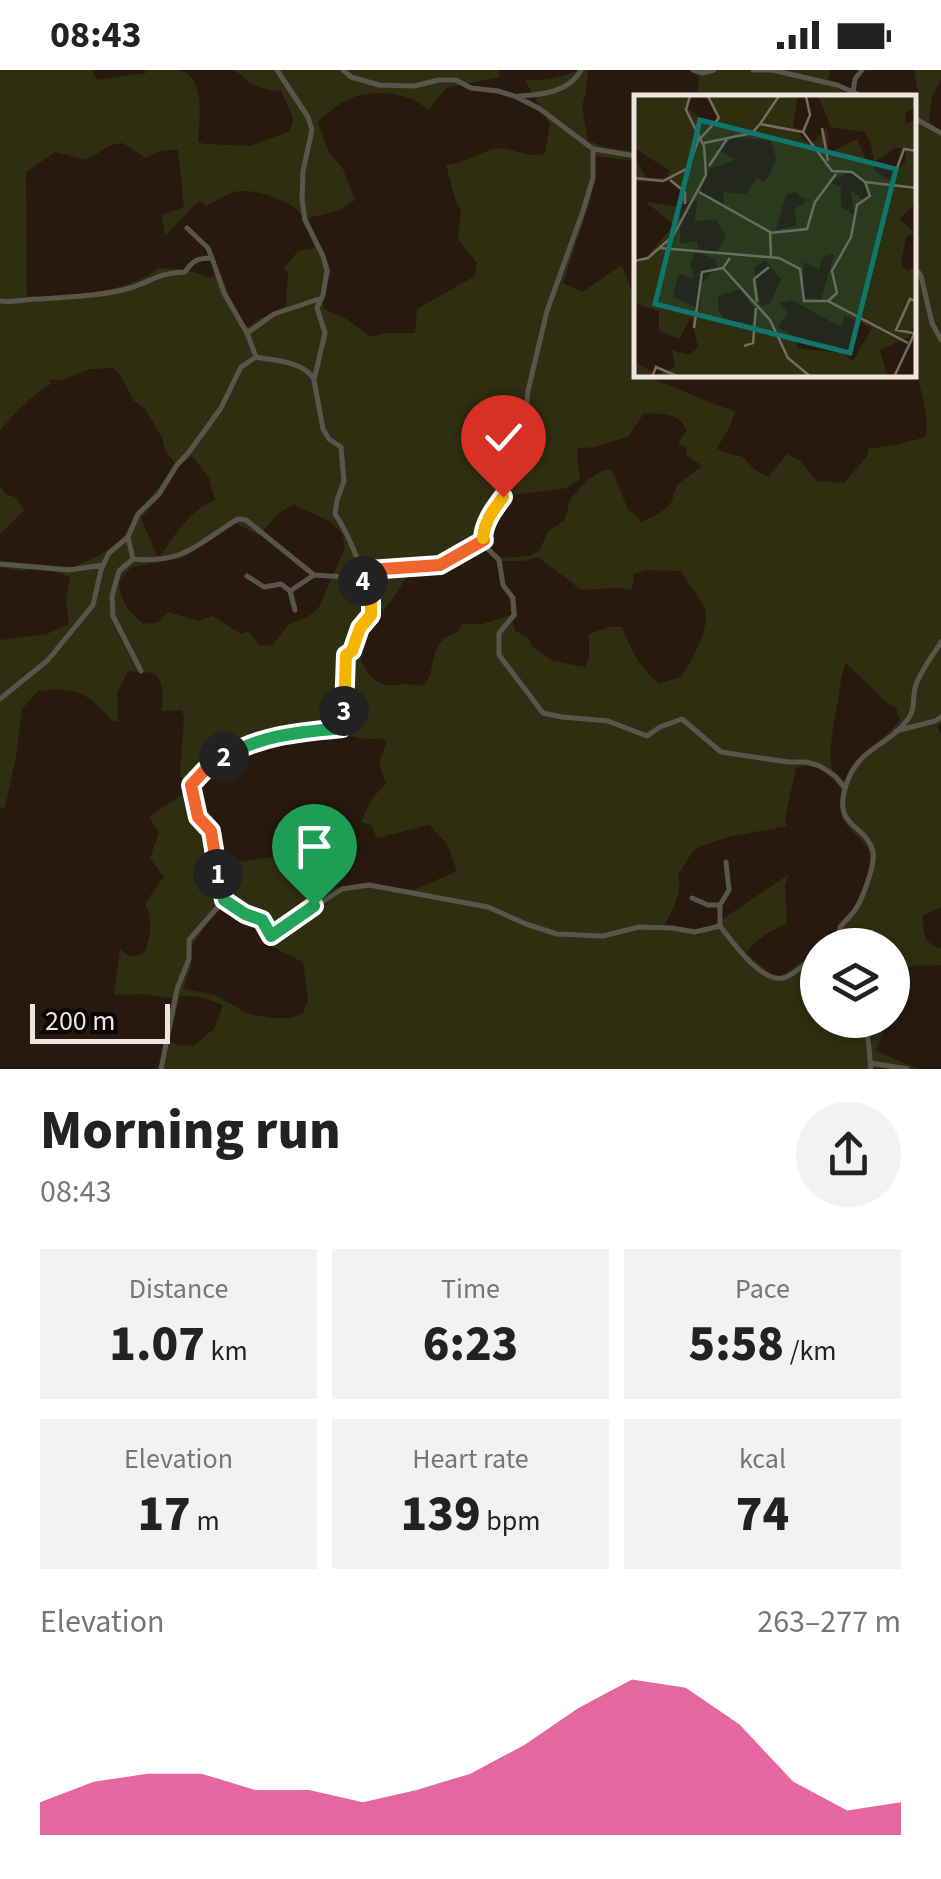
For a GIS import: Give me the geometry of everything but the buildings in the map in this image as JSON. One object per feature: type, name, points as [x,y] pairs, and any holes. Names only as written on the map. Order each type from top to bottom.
[{"type":"street","points":[[277,70],[312,130],[302,199],[305,220],[327,271],[318,308],[325,333],[314,380]]},
{"type":"street","points":[[343,70],[351,77],[379,85],[414,86],[456,80],[472,88],[517,96],[593,149],[634,156]]},
{"type":"street","points":[[517,96],[546,94],[576,80],[582,70]]},
{"type":"street","points":[[693,70],[704,74],[714,70]]},
{"type":"street","points":[[754,70],[772,70],[837,85],[850,95],[862,70]]},
{"type":"street","points":[[916,119],[941,134]]},
{"type":"street","points":[[290,592],[314,575],[362,576],[369,570],[440,565],[484,540],[492,511],[503,497],[522,450],[528,391],[547,311],[592,178],[593,149]]},
{"type":"street","points":[[187,228],[208,248],[224,294],[256,357]]},
{"type":"street","points":[[0,301],[58,300],[132,287],[166,272],[185,272],[198,258],[212,258]]},
{"type":"street","points":[[916,269],[941,340]]},
{"type":"street","points":[[247,334],[274,314],[322,298]]},
{"type":"street","points":[[0,699],[48,660],[93,605],[109,553],[128,537],[138,514],[159,494],[176,465],[190,452],[221,408],[241,367],[256,357],[297,365],[308,370],[314,380],[322,429],[341,446],[344,481],[335,514],[345,528],[371,601],[371,615],[346,655],[342,728],[299,731],[256,741],[228,754],[191,785],[198,817],[211,831],[224,900],[262,920],[271,936],[342,890],[369,885],[488,907],[557,934],[603,936],[639,928],[695,932],[720,926]]},
{"type":"street","points":[[141,672],[113,616],[112,596],[118,571],[133,559],[181,555],[238,519],[246,520],[314,575]]},
{"type":"street","points":[[128,537],[133,559]]},
{"type":"street","points":[[480,542],[499,560],[503,585],[513,598],[514,615],[499,633],[499,655],[543,714],[608,721],[647,736],[682,719],[721,752],[820,766],[845,788]]},
{"type":"street","points":[[0,564],[69,570],[103,565]]},
{"type":"street","points":[[247,576],[264,586],[282,584],[290,592],[296,610]]},
{"type":"street","points":[[840,928],[858,907],[873,860],[869,844],[846,820],[845,788],[854,765],[910,718],[914,686],[941,642]]},
{"type":"street","points":[[896,730],[941,717]]},
{"type":"street","points":[[726,862],[729,890],[720,904],[720,926],[761,971],[786,978],[800,968]]},
{"type":"street","points":[[692,898],[708,905],[720,904]]},
{"type":"street","points":[[160,1069],[177,990],[190,959],[189,940],[224,900]]},
{"type":"street","points":[[868,1038],[870,1066],[907,1069]]},
{"type":"shaded area","points":[[0,70],[92,70],[97,80],[146,73],[145,70],[178,70],[193,80],[197,89],[198,142],[250,146],[290,131],[293,118],[281,91],[258,87],[232,70],[498,70],[500,77],[446,88],[428,110],[402,96],[368,94],[342,103],[318,123],[355,200],[340,210],[308,218],[331,270],[324,309],[348,320],[370,337],[415,333],[417,309],[475,276],[477,263],[458,239],[461,210],[446,165],[495,149],[532,155],[545,153],[550,124],[525,80],[588,70],[582,106],[588,141],[634,152],[634,161],[595,156],[590,202],[563,283],[582,292],[622,265],[634,298],[634,378],[658,381],[735,411],[717,448],[743,457],[768,477],[787,454],[800,461],[817,481],[844,483],[868,455],[868,449],[926,437],[916,370],[919,98],[914,70],[941,70],[929,122],[941,131],[941,723],[937,726],[941,735],[941,907],[923,916],[927,941],[941,948],[941,965],[910,966],[910,928],[840,928],[856,905],[867,875],[869,853],[842,817],[842,790],[827,774],[810,766],[796,768],[785,819],[787,826],[728,837],[693,851],[678,875],[678,896],[663,929],[698,936],[789,874],[785,885],[787,923],[764,936],[746,953],[772,975],[782,976],[800,963],[800,1038],[881,1038],[876,1051],[919,1069],[159,1069],[172,998],[114,995],[120,949],[130,957],[145,953],[150,928],[145,903],[164,877],[150,858],[159,832],[149,817],[185,792],[180,771],[182,710],[162,711],[161,685],[154,673],[128,671],[117,693],[118,721],[112,721],[80,694],[38,691],[22,709],[5,807],[0,808],[0,640],[47,634],[69,624],[66,602],[70,577],[44,568],[20,571],[0,567],[0,561],[74,567],[102,554],[122,540],[135,515],[175,463],[145,409],[134,401],[113,368],[90,369],[60,381],[49,379],[51,384],[0,431]],"holes":[[[123,143],[146,158],[162,150],[178,150],[184,207],[162,215],[165,236],[198,202],[206,206],[235,192],[259,193],[295,207],[315,248],[298,251],[284,268],[288,273],[286,306],[249,327],[228,294],[221,273],[211,278],[165,268],[97,292],[27,297],[26,172],[55,152],[86,160],[113,144]],[[644,413],[674,417],[683,424],[687,430],[678,443],[686,447],[687,456],[702,466],[677,485],[671,503],[660,513],[641,522],[628,510],[612,470],[603,470],[571,498],[564,521],[548,531],[540,550],[530,556],[502,558],[489,547],[488,526],[507,496],[567,488],[580,479],[578,448],[628,437]],[[192,456],[209,478],[215,500],[191,516],[157,556],[141,518],[161,496],[179,466]],[[294,505],[331,522],[342,533],[345,548],[318,609],[288,625],[272,646],[259,645],[248,631],[243,634],[213,616],[198,621],[168,612],[158,622],[144,624],[126,606],[119,582],[131,567],[183,558],[236,523],[258,535]],[[481,545],[497,560],[512,615],[482,624],[462,624],[457,633],[440,644],[429,677],[421,685],[380,683],[372,677],[359,653],[365,630],[410,573],[453,563]],[[538,557],[579,589],[632,590],[634,574],[645,570],[681,571],[706,614],[700,643],[681,677],[659,683],[653,678],[641,665],[622,627],[589,634],[589,659],[585,667],[553,661],[533,647],[528,638],[514,630],[517,608],[505,585],[502,561]],[[846,663],[896,708],[900,720],[859,758],[845,782],[832,770],[831,756]],[[345,729],[351,737],[387,741],[380,761],[386,783],[371,800],[361,822],[371,825],[377,838],[429,825],[447,844],[457,871],[414,890],[364,883],[335,888],[301,853],[221,865],[220,842],[199,814],[194,788],[209,773],[262,744]],[[225,905],[258,922],[273,947],[303,962],[308,1000],[303,1013],[291,1018],[271,1018],[247,1013],[215,995],[183,989],[191,967],[192,945]],[[180,996],[202,997],[223,1005],[214,1029],[193,1046],[169,1041]]]},
{"type":"shaded area","points":[[689,70],[830,70],[828,81],[844,93],[697,95],[699,77]]},
{"type":"shaded area","points":[[0,486],[24,510],[0,534]]},
{"type":"route","points":[[314,906],[271,936],[262,920],[224,900],[211,831],[198,817],[191,785],[228,754],[256,741],[299,731],[342,728],[346,655],[371,615],[362,573],[440,565],[484,540],[492,511],[503,497]]}]
